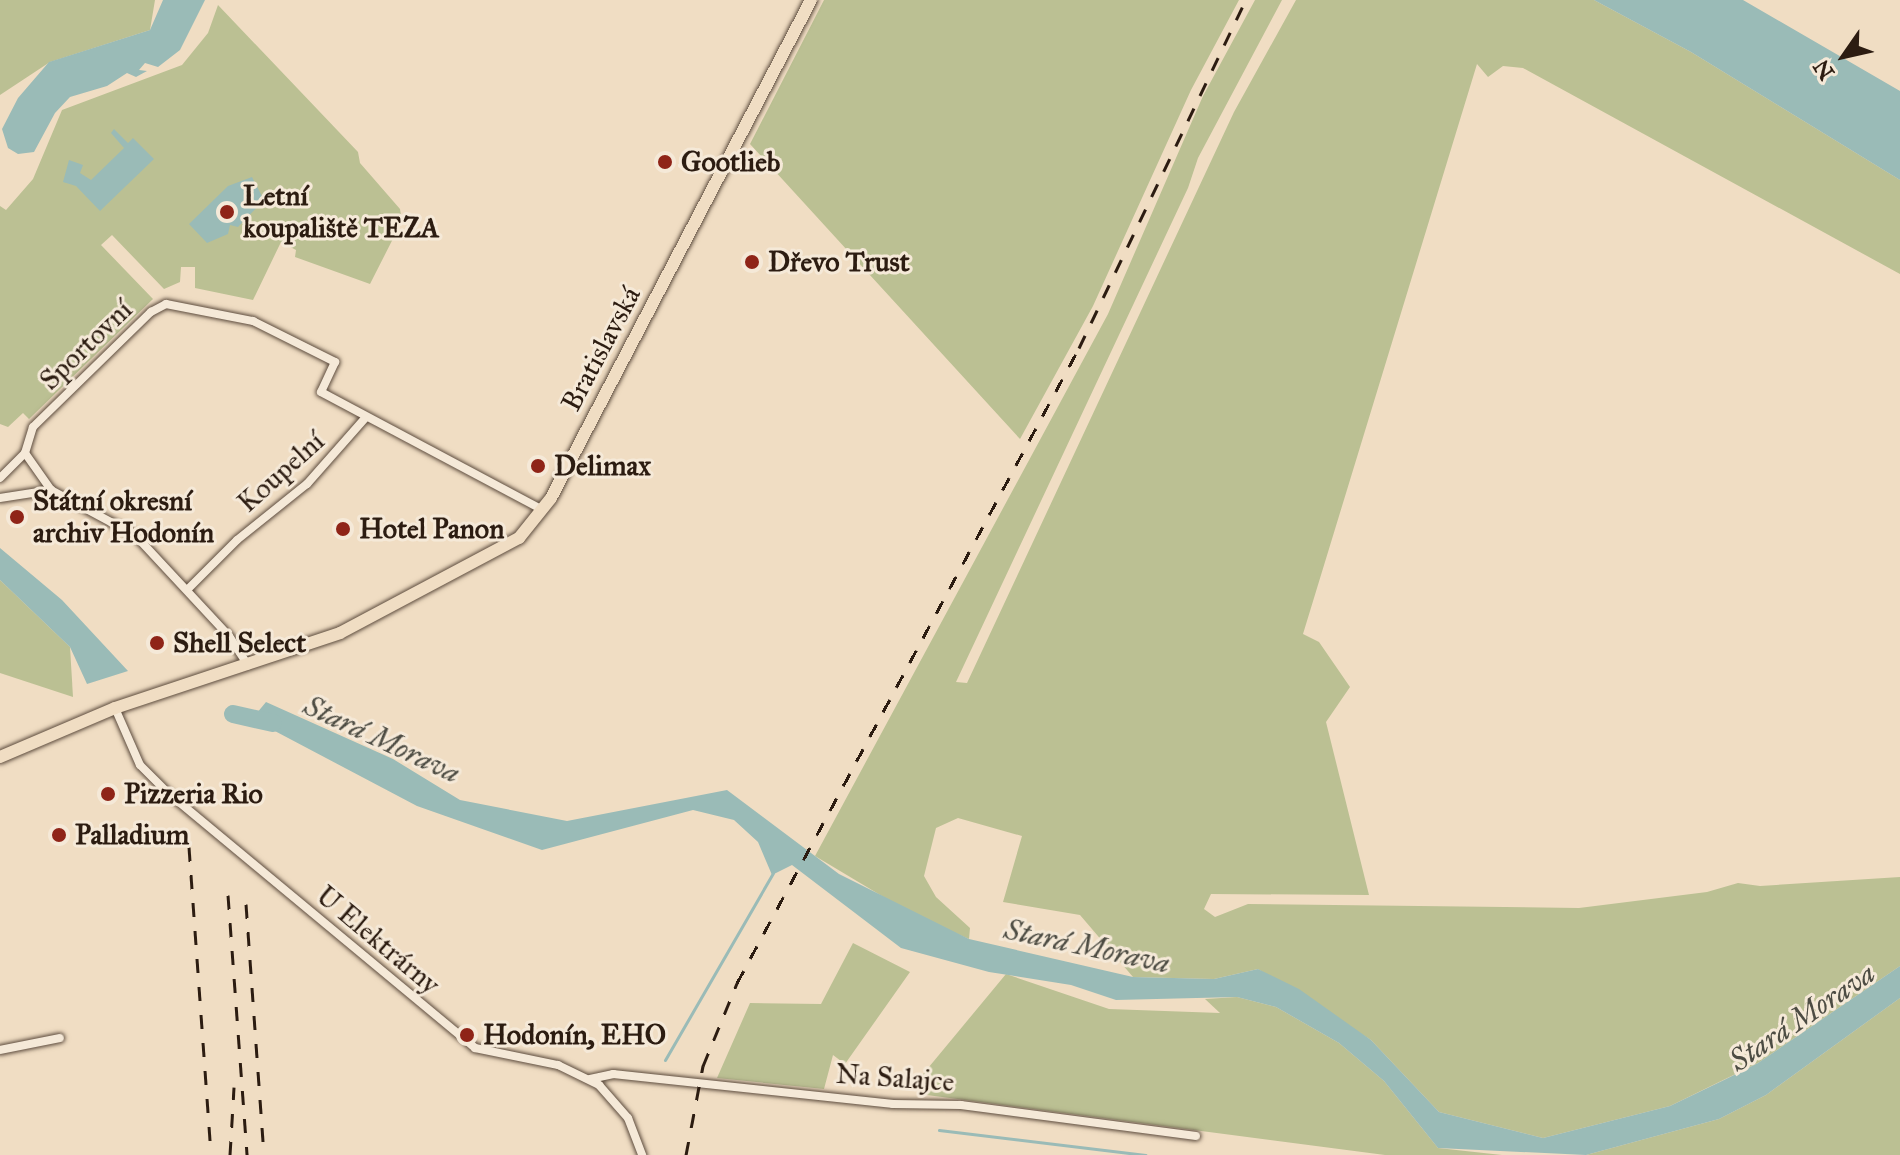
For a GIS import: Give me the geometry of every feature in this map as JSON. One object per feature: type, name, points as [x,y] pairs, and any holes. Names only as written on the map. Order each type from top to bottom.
[{"type":"main road","name":"Bratislavská","points":[[0,757],[115,708],[340,633],[519,538],[543,510],[811,0]]},
{"type":"street","name":"Sportovní","points":[[25,453],[33,427],[151,312],[166,304],[253,321],[335,362],[321,392],[366,417]]},
{"type":"street","points":[[366,417],[543,510]]},
{"type":"street","name":"Koupelní","points":[[188,589],[237,540],[307,484],[366,417]]},
{"type":"street","points":[[0,478],[25,453],[51,490],[135,535],[188,589],[248,665]]},
{"type":"street","points":[[0,498],[51,490]]},
{"type":"street","name":"U Elektrárny","points":[[115,708],[150,777],[475,1048],[558,1065],[590,1079],[628,1118],[642,1155]]},
{"type":"street","points":[[0,1050],[60,1038]]},
{"type":"street","name":"Na Salajce","points":[[590,1079],[613,1074],[893,1104],[961,1105],[1196,1136]]},
{"type":"green space","points":[[0,0],[155,0],[150,30],[50,62],[0,95]]},
{"type":"green space","points":[[824,0],[1239,0],[1191,90],[1093,306],[1020,439],[750,144]]},
{"type":"green space","points":[[1255,0],[1282,0],[1198,158],[1188,188],[956,682],[967,683],[1234,112],[1296,0],[1594,0],[1691,52],[1900,180],[1900,274],[1523,68],[1503,66],[1488,77],[1477,64],[1303,634],[1319,642],[1350,687],[1326,722],[1369,895],[1211,894],[1204,909],[1215,917],[1248,904],[1579,908],[1707,892],[1738,883],[1760,886],[1900,877],[1900,966],[1758,1063],[1670,1106],[1543,1138],[1439,1112],[1371,1040],[1258,969],[1214,979],[1133,977],[1080,915],[1003,902],[1022,836],[958,818],[936,828],[924,876],[936,897],[970,928],[969,939],[912,914],[815,856],[1108,314],[1203,96]]},
{"type":"green space","points":[[218,5],[358,152],[360,163],[400,209],[402,221],[370,284],[295,257],[296,250],[281,242],[253,300],[195,288],[195,267],[181,267],[180,282],[164,289],[112,235],[101,245],[153,299],[29,419],[23,413],[8,427],[0,424],[0,206],[6,210],[33,179],[62,110],[182,65],[208,33]]},
{"type":"green space","points":[[0,580],[70,647],[73,697],[0,673]]},
{"type":"green space","points":[[853,943],[910,972],[845,1064],[833,1055],[824,1089],[717,1078],[750,1003],[821,1004]]},
{"type":"green space","points":[[1006,974],[1109,1009],[1220,1013],[1205,999],[1237,997],[1276,1007],[1339,1043],[1384,1081],[1438,1148],[1502,1155],[1385,1155],[927,1095],[914,1085]]},
{"type":"green space","points":[[1900,998],[1900,1155],[1586,1155],[1719,1119],[1766,1095]]},
{"type":"water","points":[[163,0],[205,0],[180,50],[158,67],[145,63],[139,70],[147,71],[136,77],[127,73],[107,86],[70,97],[55,113],[34,152],[18,154],[8,148],[2,129],[18,98],[49,62],[150,30]]},
{"type":"water","points":[[1594,0],[1743,0],[1900,91],[1900,180],[1691,52]]},
{"type":"water","points":[[114,129],[128,143],[133,138],[154,159],[100,211],[76,186],[63,182],[69,160],[83,165],[80,173],[91,180],[124,148],[111,133]]},
{"type":"water","name":"Letní koupaliště TEZA","points":[[252,177],[264,200],[238,227],[230,225],[228,234],[207,243],[189,224],[228,186]]},
{"type":"water","points":[[0,548],[62,600],[128,671],[87,684],[70,647],[0,580]]},
{"type":"water","points":[[266,702],[393,759],[460,800],[567,821],[727,790],[839,874],[969,939],[1133,977],[1214,979],[1258,969],[1299,989],[1371,1040],[1439,1112],[1543,1138],[1670,1106],[1724,1080],[1758,1063],[1900,966],[1900,998],[1766,1095],[1719,1119],[1586,1155],[1438,1148],[1384,1081],[1339,1043],[1276,1007],[1237,997],[1116,1000],[1071,985],[989,972],[901,948],[792,865],[772,875],[758,842],[734,820],[693,810],[542,850],[417,806],[252,719]]},
{"type":"waterway","name":"Stará Morava","points":[[233,714],[273,723]]},
{"type":"waterway","points":[[665,1060],[773,873]]},
{"type":"waterway","points":[[939,1130],[1145,1155]]},
{"type":"railway","points":[[686,1155],[703,1066],[737,983],[1079,348],[1246,0]]},
{"type":"railway","points":[[189,847],[211,1155]]},
{"type":"railway","points":[[228,895],[247,1155]]},
{"type":"railway","points":[[246,904],[264,1155]]},
{"type":"railway","points":[[230,1155],[234,1087]]},
{"type":"place","name":"Gootlieb","points":[[665,162]]},
{"type":"place","name":"Letní koupaliště TEZA","points":[[227,212]]},
{"type":"place","name":"Dřevo Trust","points":[[752,262]]},
{"type":"place","name":"Delimax","points":[[538,466]]},
{"type":"place","name":"Státní okresní archiv Hodonín","points":[[17,517]]},
{"type":"place","name":"Hotel Panon","points":[[343,529]]},
{"type":"place","name":"Shell Select","points":[[157,643]]},
{"type":"place","name":"Pizzeria Rio","points":[[108,794]]},
{"type":"place","name":"Palladium","points":[[59,835]]},
{"type":"place","name":"Hodonín, EHO","points":[[467,1035]]}]
